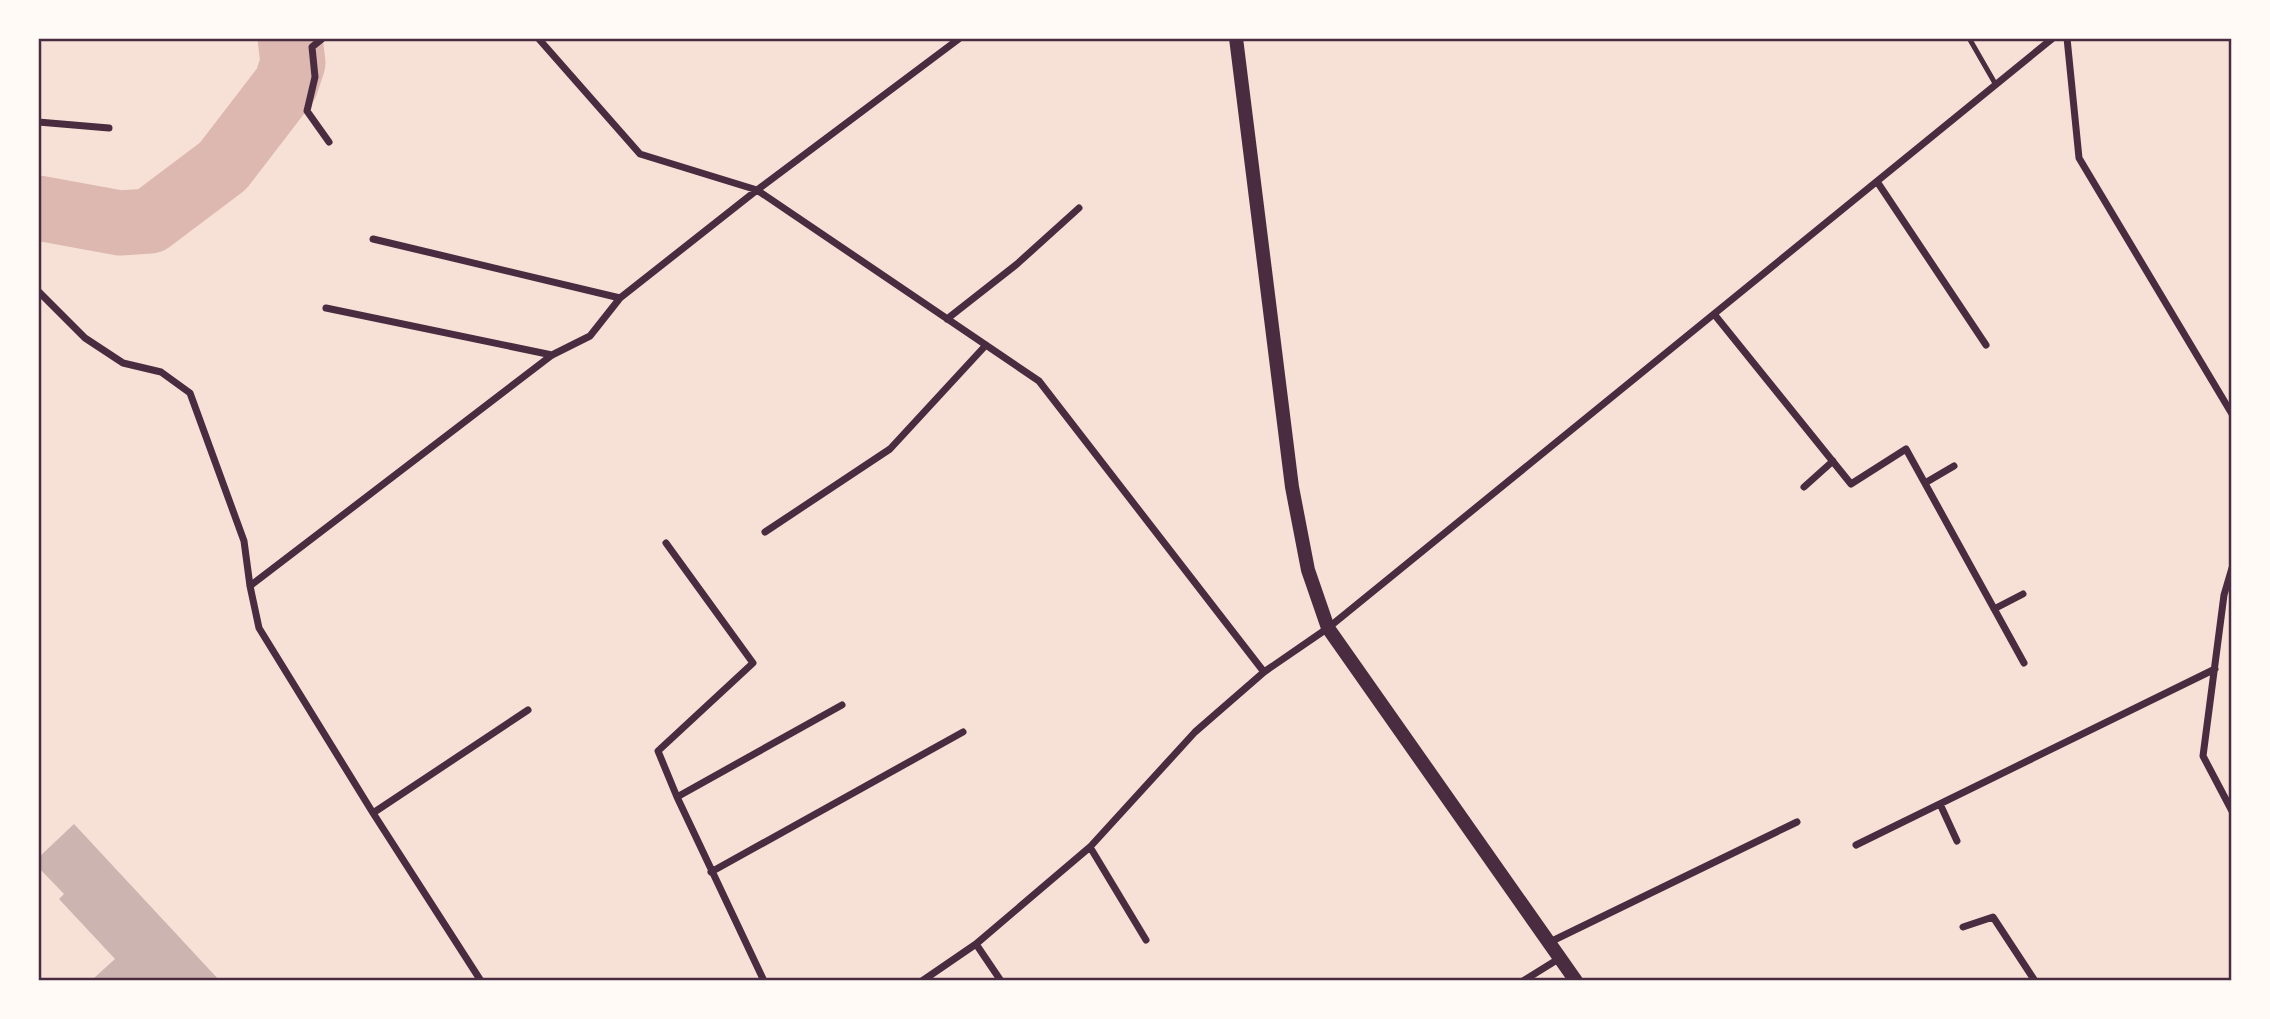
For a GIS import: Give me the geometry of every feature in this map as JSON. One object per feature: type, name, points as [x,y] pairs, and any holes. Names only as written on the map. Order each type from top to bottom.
[{"type":"main road","points":[[1236,38],[1292,486],[1308,570],[1328,628],[1576,981]]},
{"type":"street","points":[[323,38],[312,47],[315,77],[307,111],[329,142]]},
{"type":"street","points":[[538,38],[640,154],[757,190],[1039,381],[1265,672]]},
{"type":"street","points":[[250,586],[552,355],[590,336],[620,298],[757,190],[960,38]]},
{"type":"street","points":[[922,981],[976,944],[1090,847],[1195,732],[1265,672],[1328,628],[2053,38]]},
{"type":"street","points":[[2067,38],[2079,158],[2231,414]]},
{"type":"street","points":[[38,122],[109,128]]},
{"type":"street","points":[[1878,183],[1986,345]]},
{"type":"street","points":[[947,319],[1017,264],[1079,208]]},
{"type":"street","points":[[373,239],[620,298]]},
{"type":"street","points":[[38,291],[85,338],[123,363],[161,372],[190,393],[244,541],[259,628],[481,981]]},
{"type":"street","points":[[326,308],[552,355]]},
{"type":"street","points":[[1714,314],[1851,484],[1906,449],[2024,663]]},
{"type":"street","points":[[765,532],[890,449],[986,345]]},
{"type":"street","points":[[1804,487],[1833,461]]},
{"type":"street","points":[[1925,482],[1954,467]]},
{"type":"street","points":[[666,543],[753,663],[658,751],[711,872],[764,981]]},
{"type":"street","points":[[2231,568],[2224,595],[2203,755],[2231,811]]},
{"type":"street","points":[[1994,609],[2023,594]]},
{"type":"street","points":[[1856,845],[2215,669]]},
{"type":"street","points":[[677,797],[842,705]]},
{"type":"street","points":[[373,813],[528,710]]},
{"type":"street","points":[[711,872],[963,732]]},
{"type":"street","points":[[1940,804],[1956,841]]},
{"type":"street","points":[[1550,942],[1797,822]]},
{"type":"street","points":[[1090,847],[1146,940]]},
{"type":"street","points":[[1964,927],[1993,917],[2035,981]]},
{"type":"street","points":[[976,944],[1001,981]]},
{"type":"street","points":[[1523,981],[1560,958]]},
{"type":"lane","points":[[1969,38],[1996,85]]},
{"type":"building","points":[[74,824],[220,981],[96,981],[94,978],[115,959],[59,899],[64,894],[38,867],[38,858]]},
{"type":"waterway","points":[[38,208],[120,223],[150,221],[223,166],[286,84],[293,63],[290,38]]}]
